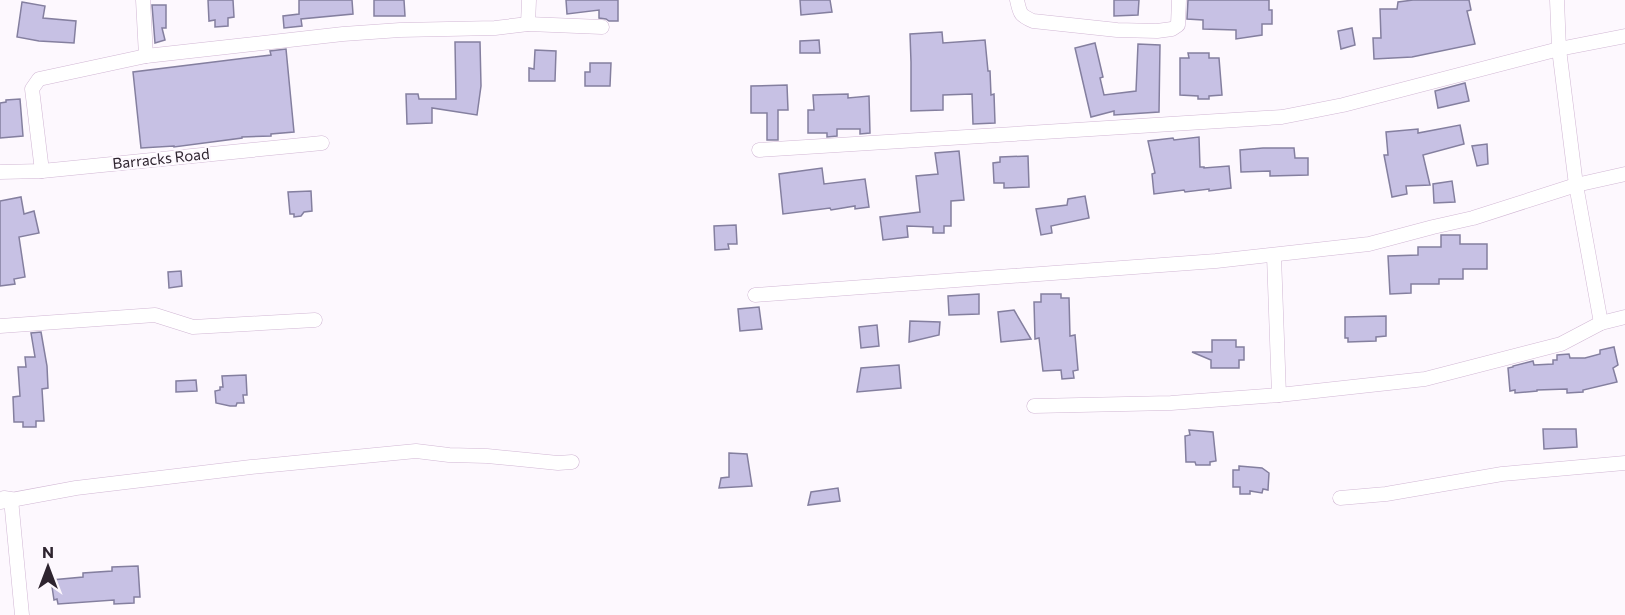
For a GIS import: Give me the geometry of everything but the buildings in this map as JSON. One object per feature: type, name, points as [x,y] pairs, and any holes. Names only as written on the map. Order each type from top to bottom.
[{"type":"street","points":[[143,0],[146,56]]},
{"type":"street","points":[[528,24],[530,0]]},
{"type":"street","points":[[1017,0],[1022,16],[1033,21],[1117,30],[1157,31],[1172,29],[1178,25],[1179,0]]},
{"type":"street","points":[[1557,0],[1559,49],[1576,185],[1602,323]]},
{"type":"street","points":[[42,171],[32,89],[39,79],[146,56],[343,33],[495,28],[528,24],[602,27]]},
{"type":"street","points":[[759,150],[1282,117],[1343,105],[1559,49],[1625,36]]},
{"type":"street","name":"Barracks Road","points":[[0,172],[42,171],[322,143]]},
{"type":"street","points":[[755,294],[1216,261],[1369,244],[1473,218],[1576,185],[1625,174]]},
{"type":"street","points":[[1274,256],[1279,395]]},
{"type":"street","points":[[0,326],[155,315],[193,327],[315,320]]},
{"type":"street","points":[[1034,406],[1171,403],[1279,395],[1425,378],[1562,344],[1602,323],[1625,317]]},
{"type":"street","points":[[22,615],[4,500],[76,488],[227,470],[416,451],[572,462]]},
{"type":"street","points":[[1340,498],[1386,494],[1502,474],[1625,462]]}]
